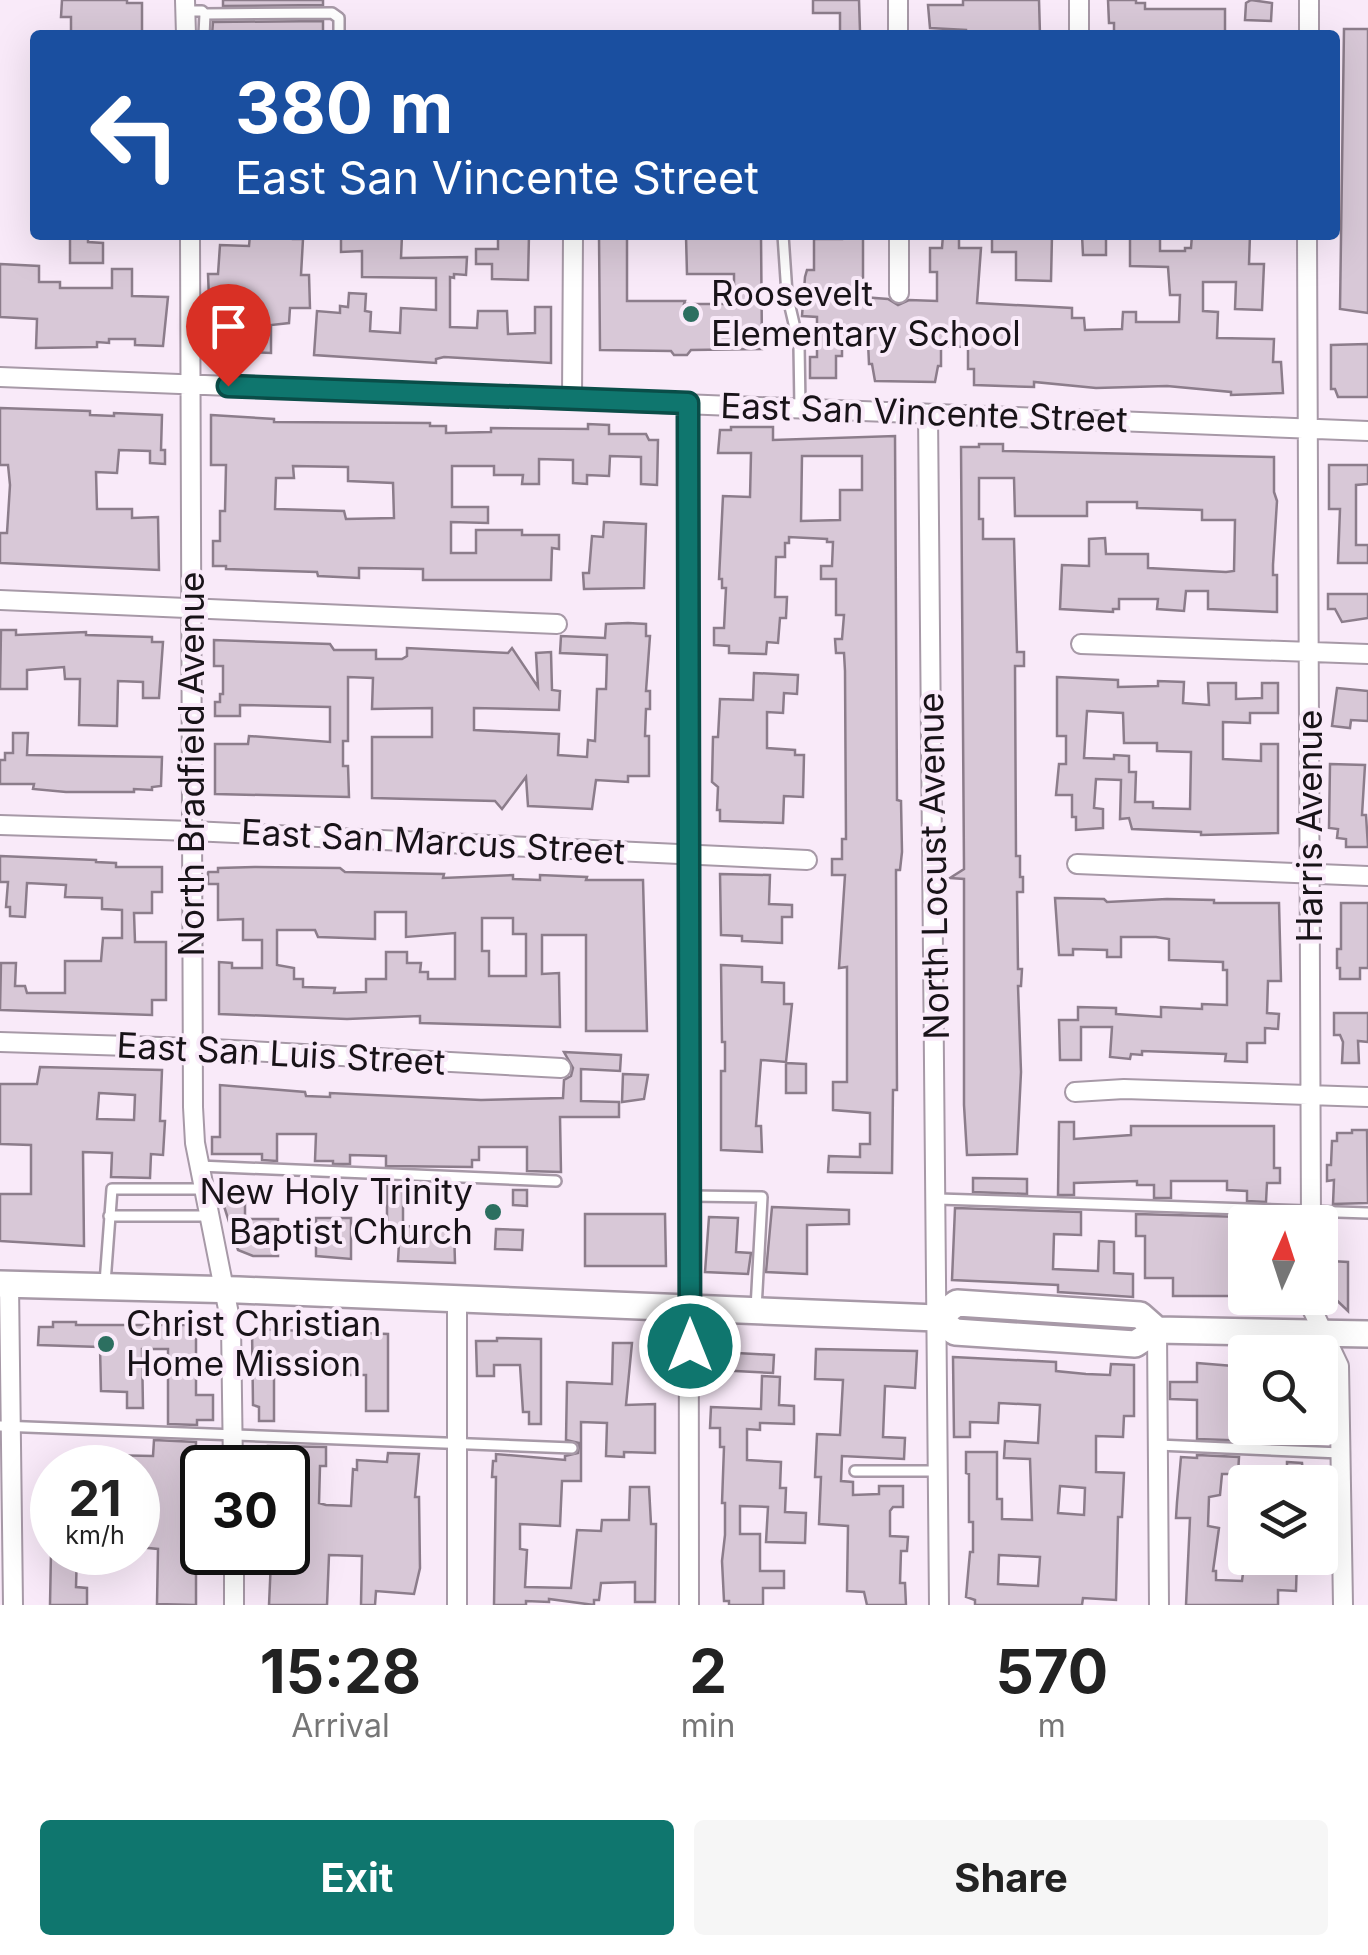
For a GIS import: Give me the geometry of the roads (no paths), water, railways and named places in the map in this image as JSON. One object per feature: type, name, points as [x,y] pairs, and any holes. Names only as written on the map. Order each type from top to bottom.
[{"type":"main road","points":[[4,1284],[937,1318],[957,1303],[1140,1315],[1158,1330],[1368,1334]]},
{"type":"street","points":[[898,0],[898,30]]},
{"type":"street","points":[[1079,0],[1080,30]]},
{"type":"street","points":[[1309,30],[1310,0]]},
{"type":"street","points":[[185,5],[186,30]]},
{"type":"street","name":"North Bradfield Avenue","points":[[190,240],[192,1107],[199,1166],[231,1324],[233,1445]]},
{"type":"street","points":[[572,399],[573,240]]},
{"type":"street","points":[[899,240],[899,293]]},
{"type":"street","name":"Harris Avenue","points":[[1307,240],[1311,1205]]},
{"type":"street","name":"East San Vincente Street","points":[[0,377],[1368,431]]},
{"type":"street","points":[[688,403],[689,1605]]},
{"type":"street","name":"North Locust Avenue","points":[[928,414],[939,1605]]},
{"type":"street","points":[[0,600],[557,624]]},
{"type":"street","points":[[1081,644],[1368,654]]},
{"type":"street","name":"East San Marcus Street","points":[[0,825],[807,860]]},
{"type":"street","points":[[1077,864],[1368,876]]},
{"type":"street","name":"East San Luis Street","points":[[0,1042],[561,1068]]},
{"type":"street","points":[[1075,1092],[1124,1089],[1368,1097]]},
{"type":"street","points":[[4,1284],[12,1605]]},
{"type":"street","points":[[457,1299],[457,1605]]},
{"type":"street","points":[[1315,1315],[1338,1366],[1343,1605]]},
{"type":"street","points":[[1158,1330],[1158,1605]]},
{"type":"street","points":[[234,1575],[234,1605]]},
{"type":"lane","points":[[185,5],[205,14],[332,13],[338,18],[339,30]]},
{"type":"lane","points":[[204,30],[205,14]]},
{"type":"lane","points":[[783,240],[787,294],[799,345],[800,408]]},
{"type":"lane","points":[[199,1166],[556,1181]]},
{"type":"lane","points":[[105,1286],[110,1192],[118,1187],[204,1189]]},
{"type":"lane","points":[[690,1196],[762,1197],[756,1312]]},
{"type":"lane","points":[[938,1199],[1228,1213]]},
{"type":"lane","points":[[1338,1215],[1368,1213]]},
{"type":"lane","points":[[108,1216],[210,1216]]},
{"type":"lane","points":[[5,1426],[572,1448]]},
{"type":"lane","points":[[1158,1444],[1340,1453]]},
{"type":"lane","points":[[856,1471],[938,1471]]},
{"type":"place","name":"Roosevelt Elementary School","points":[[691,314]]},
{"type":"place","name":"New Holy Trinity Baptist Church","points":[[493,1212]]},
{"type":"place","name":"Christ Christian Home Mission","points":[[106,1344]]}]
